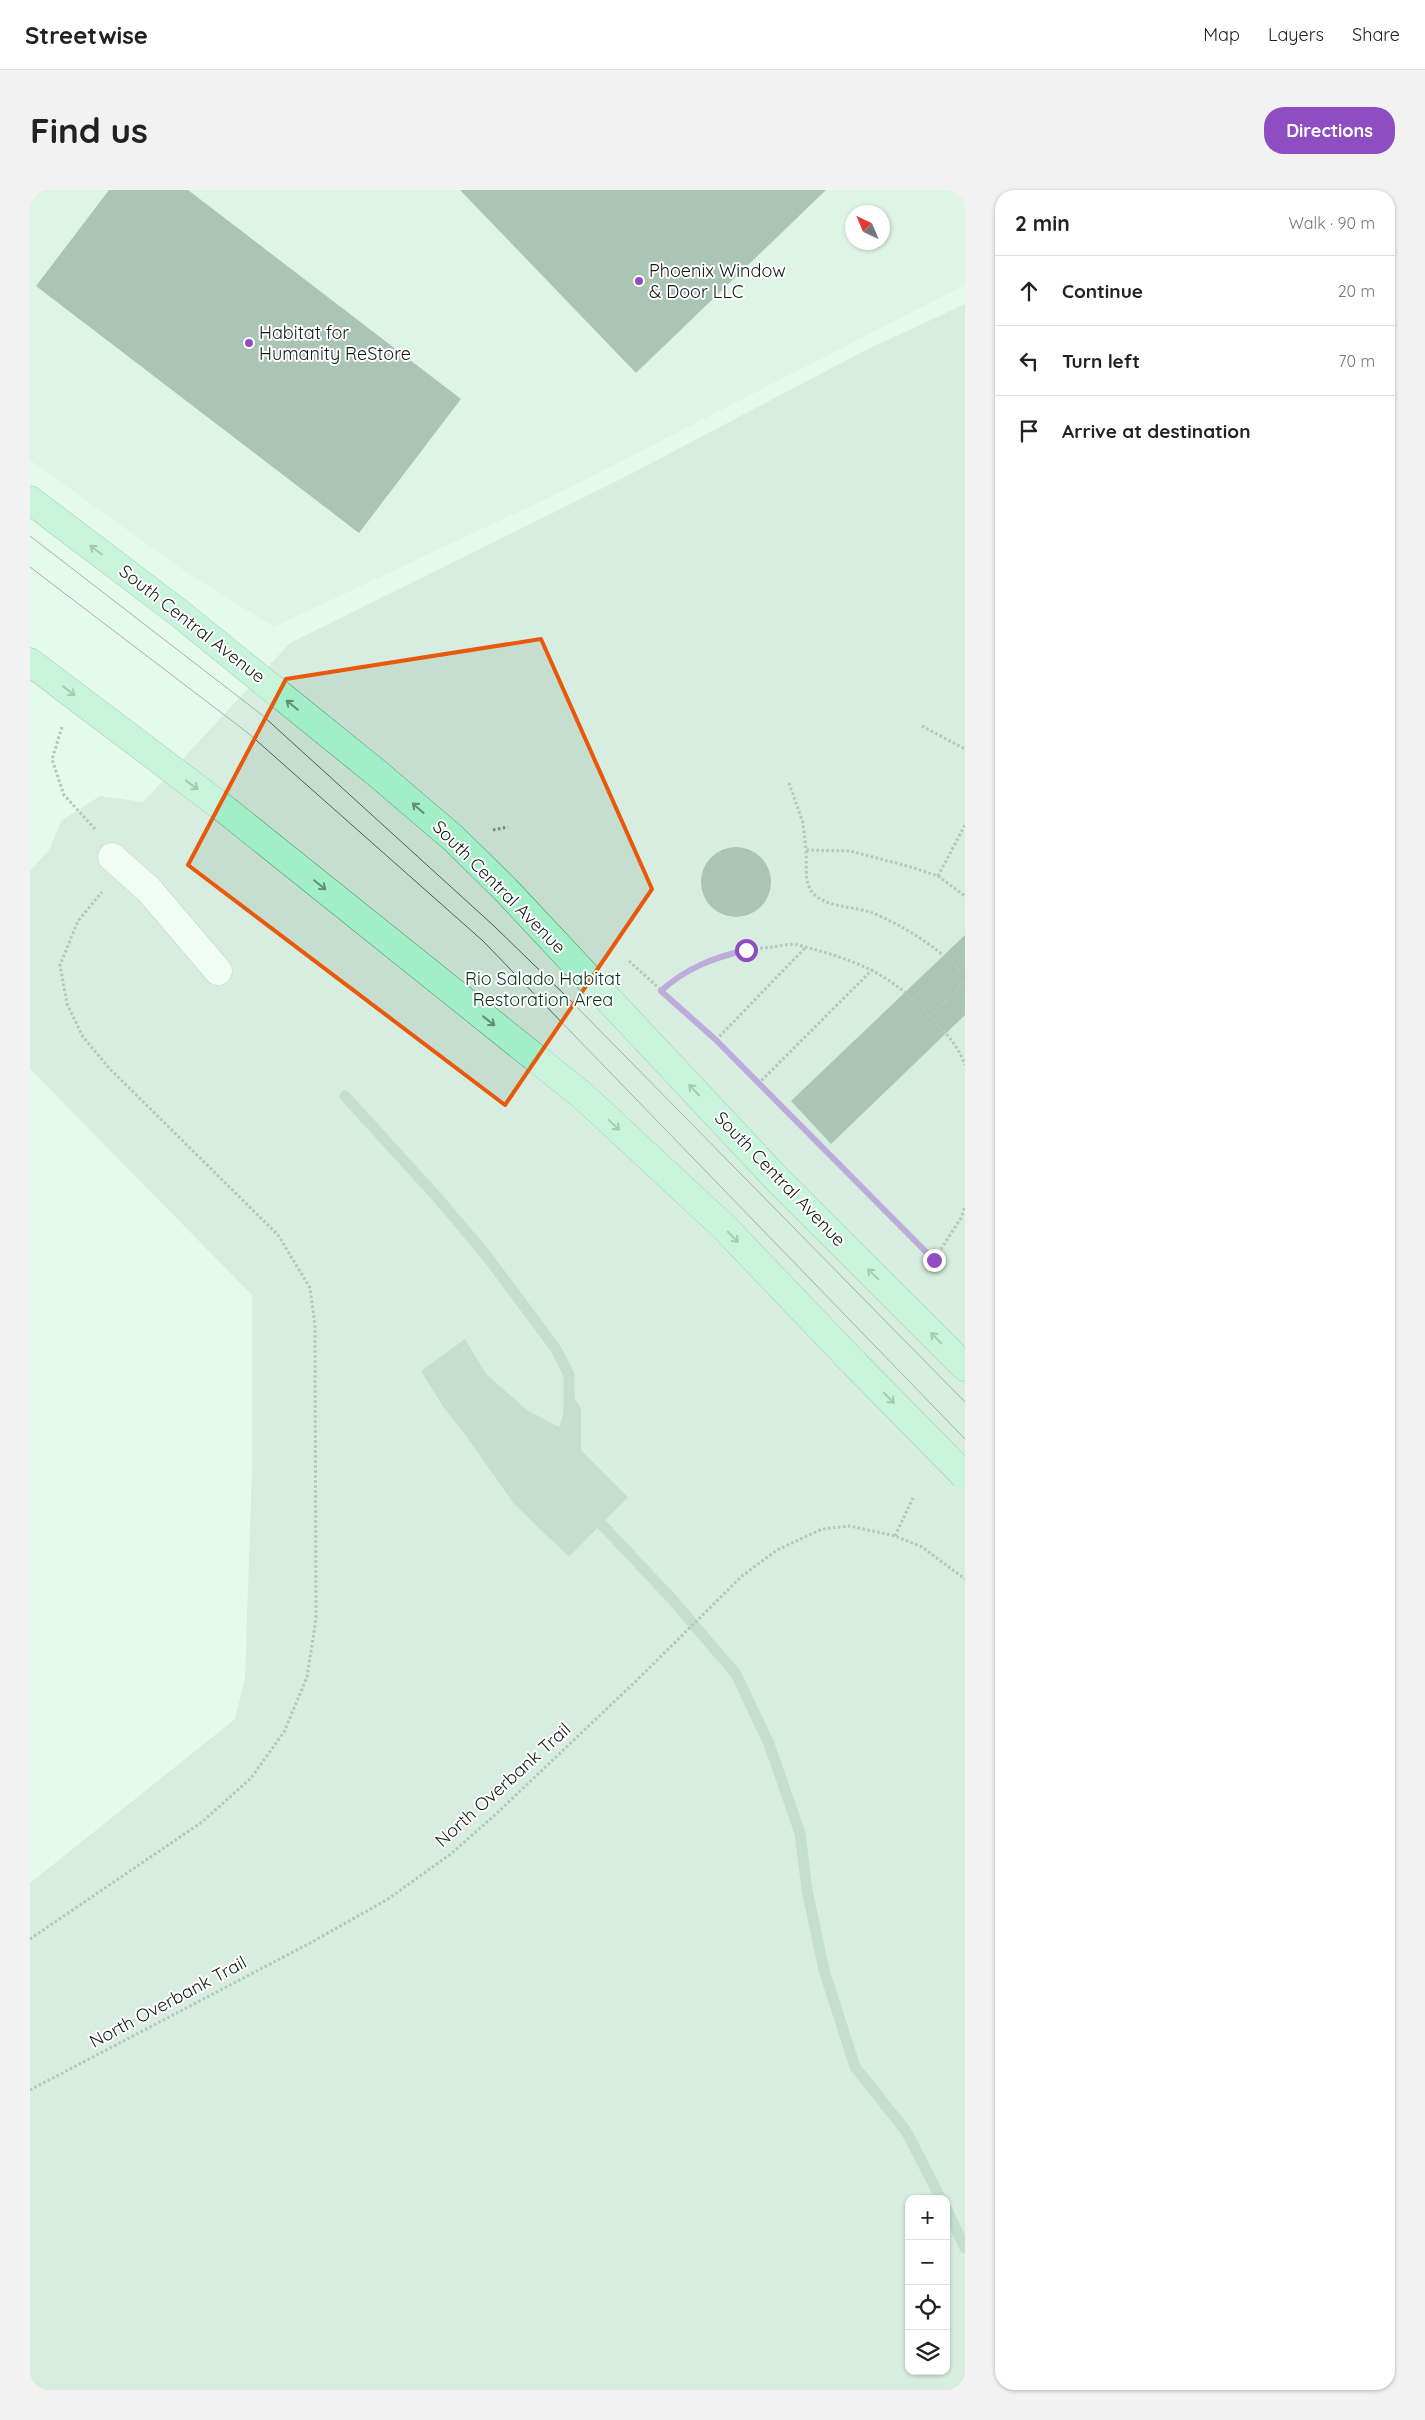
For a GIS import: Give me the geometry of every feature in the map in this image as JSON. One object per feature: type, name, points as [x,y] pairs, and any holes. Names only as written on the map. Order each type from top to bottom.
[{"type":"main road","name":"South Central Avenue","points":[[30,500],[179,613],[378,774],[453,838],[505,889],[776,1177],[965,1367]]},
{"type":"main road","points":[[30,662],[227,811],[583,1096],[725,1228],[854,1364],[965,1476]]},
{"type":"lane","points":[[112,857],[149,890],[218,971]]},
{"type":"path","points":[[30,1939],[202,1822],[251,1778],[284,1732],[307,1677],[316,1619],[315,1325],[310,1288],[278,1235],[110,1069],[83,1037],[67,1004],[60,965],[78,921],[106,886],[112,857],[96,828],[64,796],[52,759],[63,723]]},
{"type":"path","points":[[922,726],[965,748]]},
{"type":"path","points":[[789,782],[803,823],[808,884],[812,892],[823,901],[872,913],[908,931],[942,952],[965,975]]},
{"type":"path","points":[[938,876],[965,825]]},
{"type":"path","points":[[806,850],[850,851],[938,876],[965,896]]},
{"type":"path","points":[[661,991],[686,970],[718,957],[746,950],[797,945],[854,961],[873,969],[911,996],[954,1041],[965,1065]]},
{"type":"path","points":[[716,1040],[805,948]]},
{"type":"path","points":[[629,961],[716,1040],[934,1260],[958,1223],[965,1207]]},
{"type":"path","points":[[758,1084],[873,969]]},
{"type":"path","points":[[930,1016],[965,981]]},
{"type":"path","points":[[895,1536],[914,1498]]},
{"type":"path","name":"North Overbank Trail","points":[[30,2090],[388,1899],[458,1847],[636,1681],[742,1576],[777,1550],[822,1529],[850,1526],[895,1536],[922,1547],[965,1579]]},
{"type":"highlighted area","points":[[541,639],[652,889],[505,1105],[188,865],[286,679]]},
{"type":"shaded area","points":[[30,190],[965,190],[965,285],[567,489],[274,627],[190,575],[30,460]]},
{"type":"shaded area","points":[[465,1339],[486,1374],[527,1410],[559,1427],[571,1393],[581,1408],[581,1450],[628,1497],[569,1557],[514,1504],[444,1408],[421,1371]]},
{"type":"green space","name":"Rio Salado Habitat Restoration Area","points":[[965,304],[965,2390],[30,2390],[30,1883],[235,1719],[245,1678],[252,1470],[252,1295],[30,1069],[30,871],[49,850],[61,821],[100,796],[143,802],[290,643],[623,478],[866,350]]},
{"type":"building","name":"Habitat for Humanity ReStore","points":[[109,190],[188,190],[461,399],[359,533],[36,286]]},
{"type":"building","name":"Phoenix Window & Door LLC","points":[[460,190],[826,190],[636,373]]},
{"type":"building","points":[[736,847],[749,850],[761,857],[768,869],[771,882],[768,895],[761,907],[749,914],[736,917],[723,914],[711,907],[704,895],[701,882],[704,869],[711,857],[723,850]]},
{"type":"building","points":[[965,935],[965,1015],[831,1144],[791,1101]]},
{"type":"waterway","points":[[345,1096],[436,1196],[486,1255],[556,1349],[569,1375],[569,1415]]},
{"type":"waterway","points":[[591,1513],[671,1598],[736,1674],[769,1744],[800,1833],[807,1890],[824,1970],[855,2067],[906,2131],[939,2195]]},
{"type":"waterway","points":[[950,2216],[965,2248]]},
{"type":"tram line","points":[[30,536],[262,715],[494,926],[567,997],[965,1402]]},
{"type":"tram line","points":[[30,567],[248,733],[483,941],[965,1439]]},
{"type":"place","name":"Phoenix Window & Door LLC","points":[[639,281]]},
{"type":"place","name":"Habitat for Humanity ReStore","points":[[249,343]]},
{"type":"route","points":[[746,950],[718,957],[686,970],[674,978],[661,991],[716,1040],[934,1260]]}]
